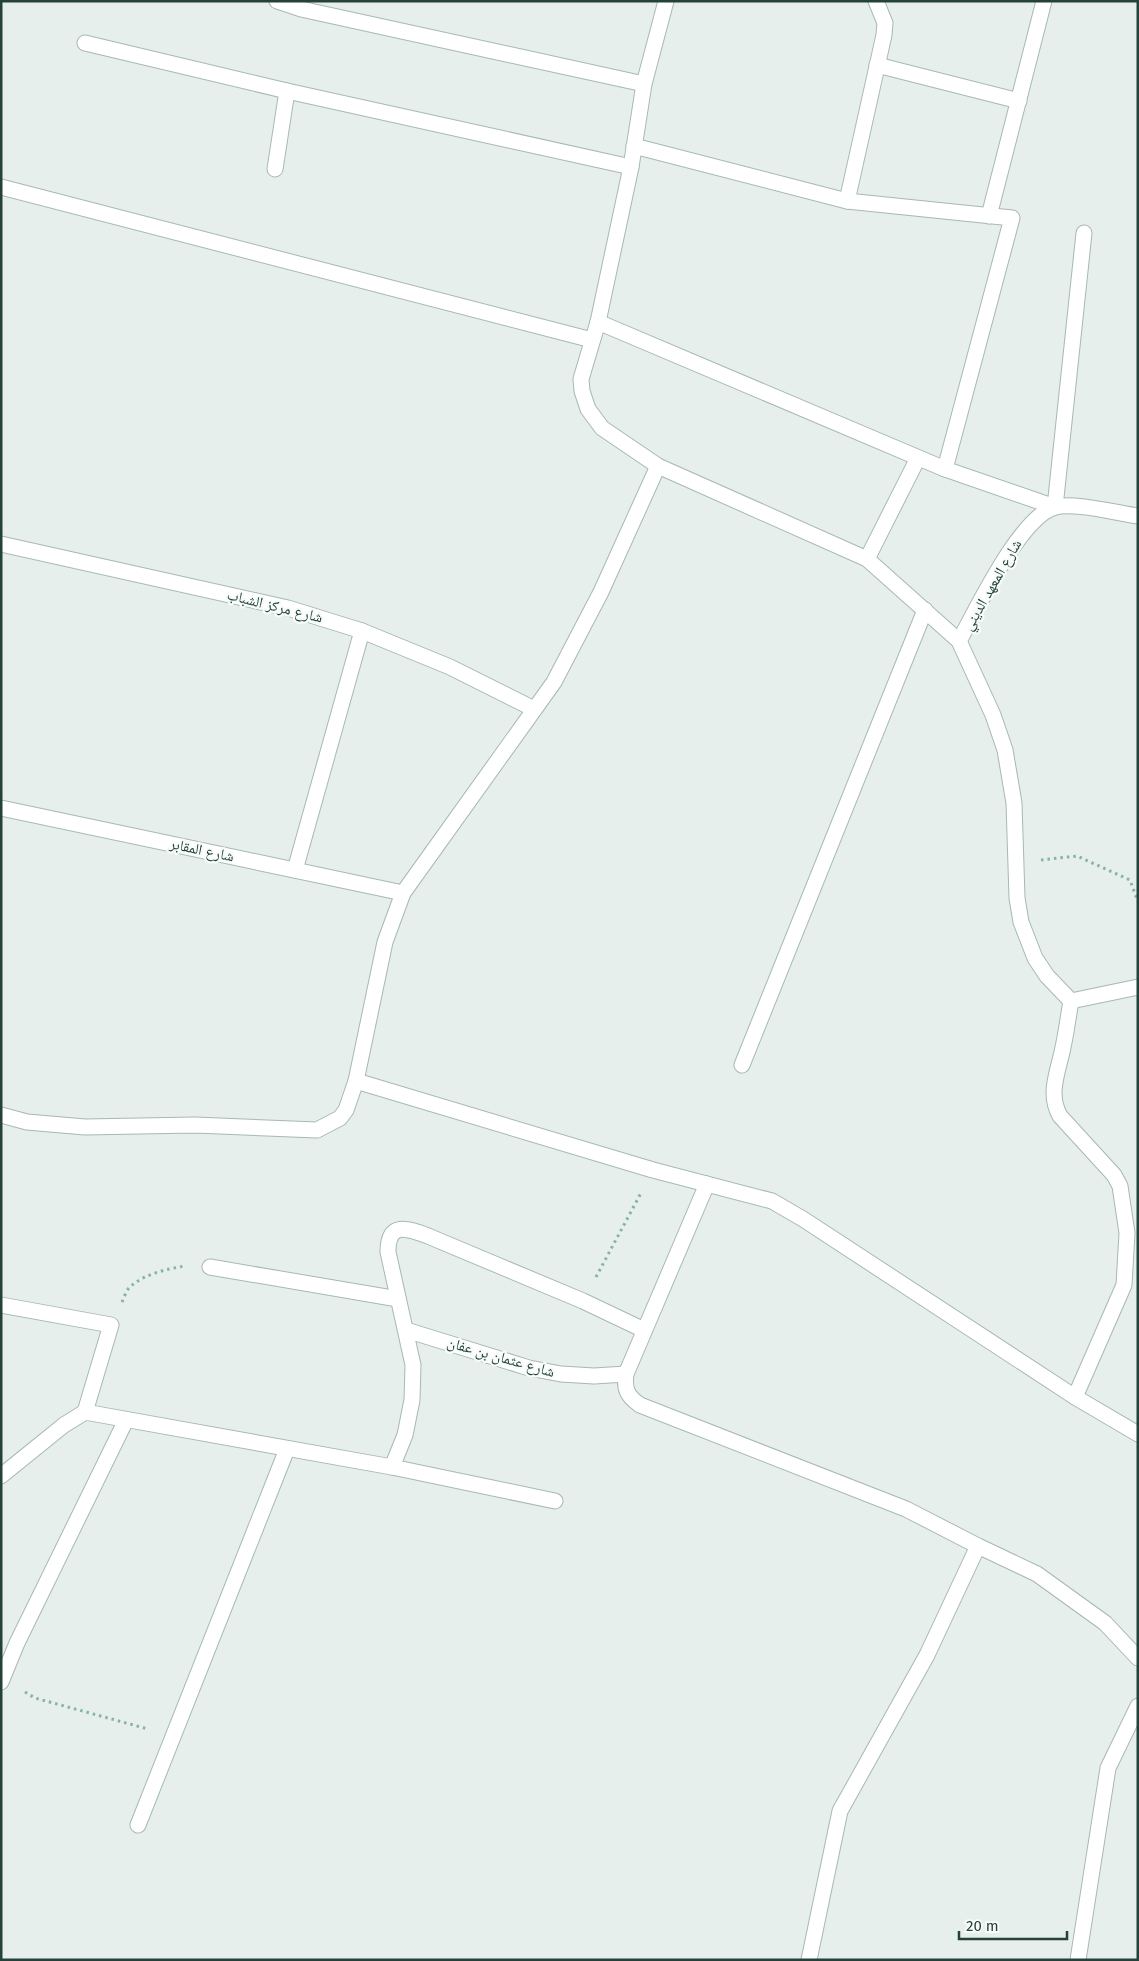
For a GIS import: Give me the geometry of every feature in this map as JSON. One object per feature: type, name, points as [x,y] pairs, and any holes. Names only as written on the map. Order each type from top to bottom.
[{"type":"street","points":[[276,1],[301,9],[644,84]]},
{"type":"street","points":[[666,1],[644,84],[631,167],[598,322],[581,379],[582,391],[588,409],[602,428],[658,466],[868,559],[959,641],[993,714],[1005,750],[1014,803],[1017,898],[1028,944],[1047,976],[1071,1001]]},
{"type":"street","points":[[846,200],[885,23],[876,1]]},
{"type":"street","points":[[989,216],[1044,1]]},
{"type":"street","points":[[85,44],[631,167]]},
{"type":"street","points":[[877,65],[1019,101]]},
{"type":"street","points":[[275,168],[287,91]]},
{"type":"street","points":[[634,146],[846,200],[1012,218],[945,469]]},
{"type":"street","points":[[1,187],[592,340]]},
{"type":"street","points":[[1054,507],[1084,234]]},
{"type":"street","points":[[598,322],[945,469],[1054,507],[1076,506],[1138,516]]},
{"type":"street","points":[[868,559],[918,458]]},
{"type":"street","points":[[1,1116],[27,1122],[85,1127],[194,1125],[318,1130],[340,1118],[346,1110],[356,1081],[385,942],[403,893],[554,682],[601,592],[658,466]]},
{"type":"street","name":"شارع المعهد الديني","points":[[959,641],[1021,534],[1036,518],[1054,507]]},
{"type":"street","name":"شارع مركز الشباب","points":[[1,544],[288,608],[362,631],[450,666],[534,709]]},
{"type":"street","points":[[742,1064],[926,610]]},
{"type":"street","points":[[295,870],[362,631]]},
{"type":"street","name":"شارع المقابر","points":[[1,808],[403,893]]},
{"type":"street","points":[[1071,1001],[1138,987]]},
{"type":"street","points":[[1071,1001],[1063,1051],[1054,1083],[1055,1107],[1060,1116],[1114,1174],[1120,1186],[1127,1233],[1124,1285],[1075,1397]]},
{"type":"street","points":[[356,1081],[653,1170],[772,1202],[795,1214],[1075,1397],[1138,1434]]},
{"type":"street","points":[[707,1184],[626,1374],[627,1394],[640,1405],[906,1509],[1037,1574],[1105,1623],[1138,1658]]},
{"type":"street","points":[[392,1467],[405,1435],[412,1400],[413,1365],[388,1252],[388,1243],[393,1233],[409,1229],[428,1236],[583,1301],[644,1330]]},
{"type":"street","points":[[210,1267],[398,1299]]},
{"type":"street","points":[[1,1305],[111,1325],[85,1412],[64,1425],[1,1476]]},
{"type":"street","name":"شارع عثمان بن عفان","points":[[406,1330],[529,1368],[561,1374],[594,1376],[626,1374]]},
{"type":"street","points":[[85,1412],[392,1467],[555,1501]]},
{"type":"street","points":[[2,1681],[17,1643],[126,1420]]},
{"type":"street","points":[[138,1825],[287,1449]]},
{"type":"street","points":[[809,1960],[840,1811],[926,1655],[978,1546]]},
{"type":"street","points":[[1078,1960],[1108,1768],[1138,1706]]},
{"type":"path","points":[[1015,862],[1076,856],[1130,880],[1138,902]]},
{"type":"path","points":[[583,1301],[653,1170]]},
{"type":"path","points":[[111,1325],[129,1288],[142,1279],[167,1269],[188,1265],[210,1267]]},
{"type":"path","points":[[2,1681],[35,1698],[174,1737]]}]
